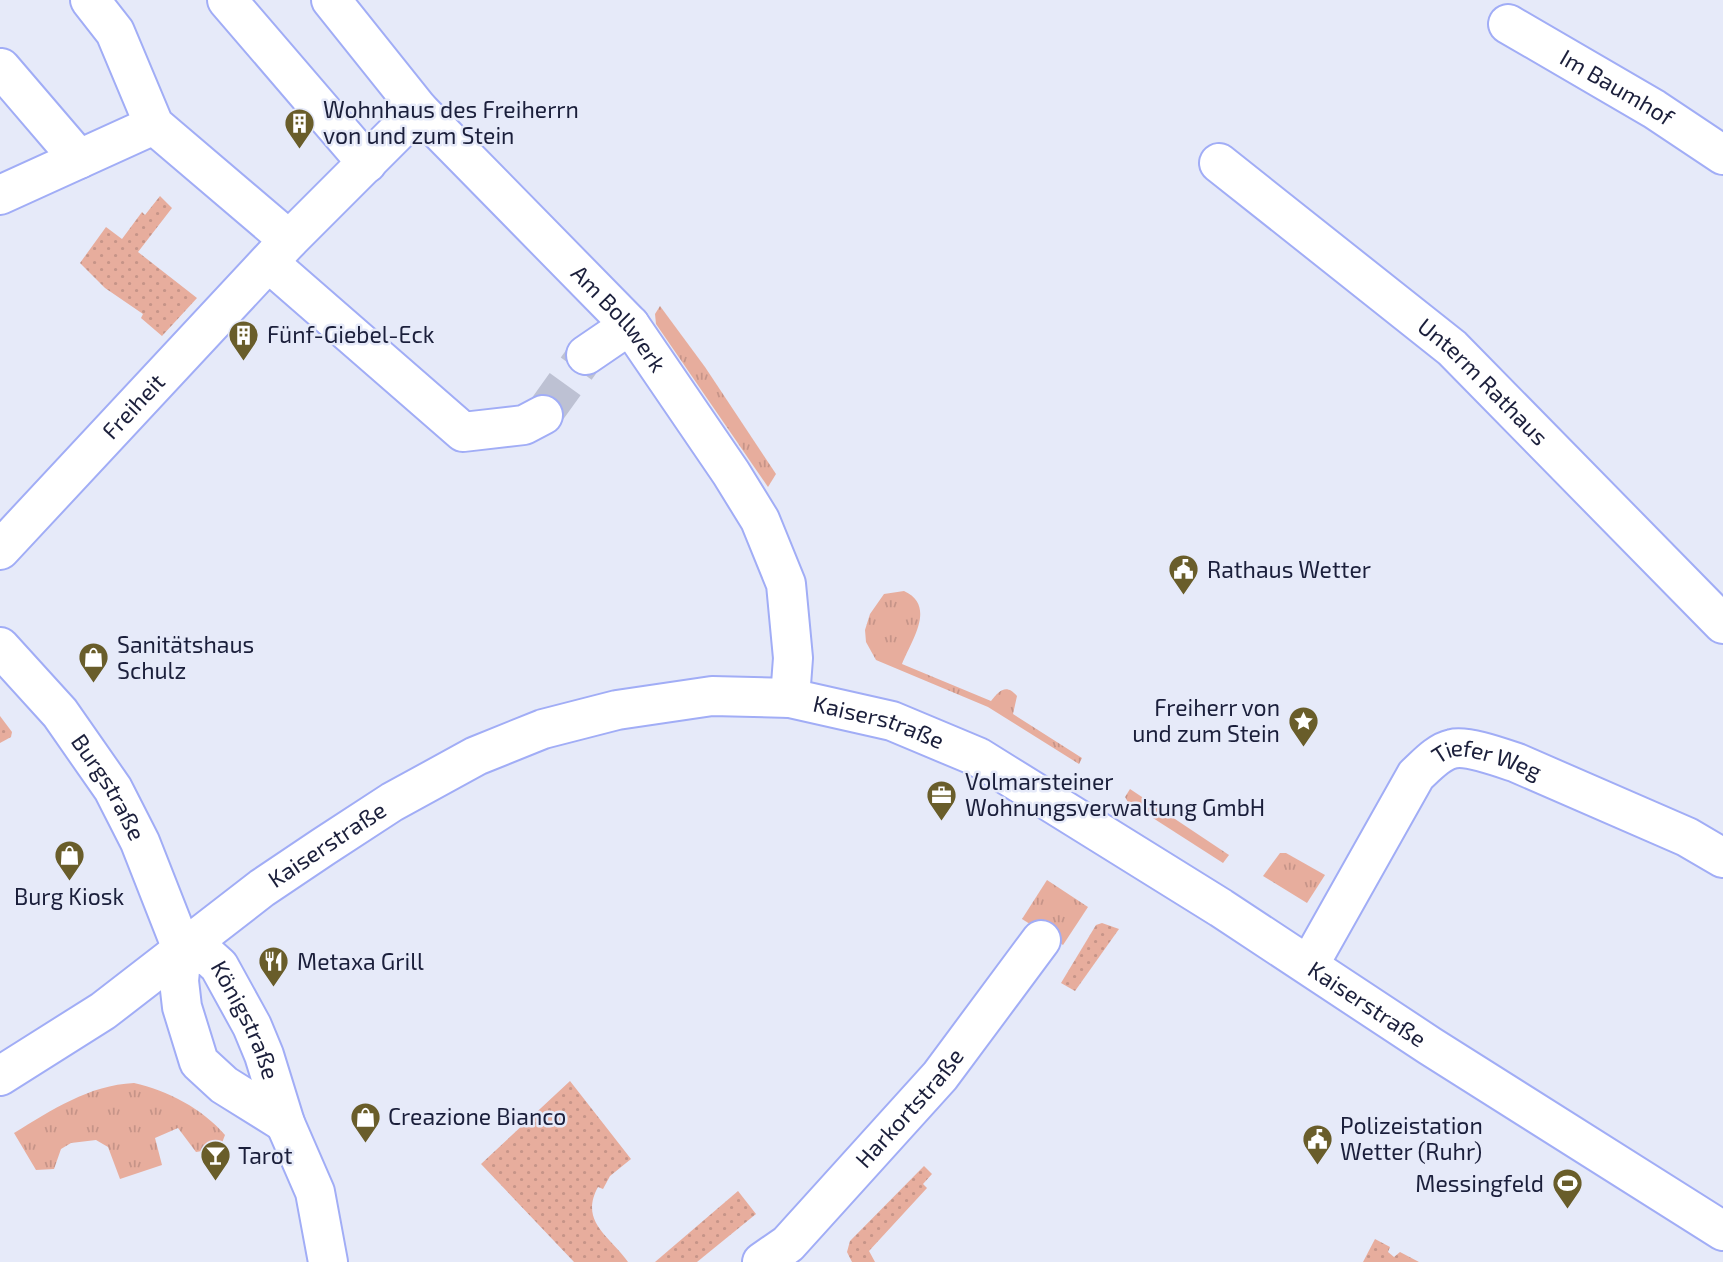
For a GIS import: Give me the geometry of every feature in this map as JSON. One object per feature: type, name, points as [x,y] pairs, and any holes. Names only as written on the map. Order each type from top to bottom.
[{"type":"street","points":[[90,0],[115,32],[153,125],[463,432],[524,425],[543,415]]},
{"type":"street","points":[[227,0],[367,163]]},
{"type":"street","name":"Am Bollwerk","points":[[331,0],[419,110],[630,325],[760,520],[786,584],[793,658],[790,698]]},
{"type":"street","name":"Im Baumhof","points":[[1508,24],[1654,109],[1723,155]]},
{"type":"street","points":[[0,65],[79,159]]},
{"type":"street","name":"Freiheit","points":[[0,550],[279,252],[419,110]]},
{"type":"street","points":[[0,195],[153,125]]},
{"type":"street","name":"Unterm Rathaus","points":[[1219,163],[1452,348],[1723,624]]},
{"type":"street","points":[[586,355],[630,325]]},
{"type":"street","name":"Burgstraße","points":[[0,647],[60,713],[113,789],[162,892],[182,949]]},
{"type":"street","name":"Kaiserstraße","points":[[0,1076],[71,1034],[262,888],[392,802],[442,773],[507,743],[585,718],[675,700],[712,696],[790,698],[892,721],[978,757],[1309,965],[1463,1068],[1723,1231]]},
{"type":"street","name":"Tiefer Weg","points":[[1309,965],[1416,775],[1432,761],[1453,749],[1493,755],[1517,763],[1687,837],[1723,858]]},
{"type":"street","name":"Harkortstraße","points":[[783,1256],[940,1076],[1041,940]]},
{"type":"street","name":"Königstraße","points":[[285,1123],[224,1085],[199,1062],[182,1007],[179,981],[182,949],[209,957],[219,966],[264,1055],[285,1123],[315,1192],[328,1262]]},
{"type":"green space","points":[[160,196],[172,208],[138,252],[197,298],[162,336],[141,318],[143,314],[105,288],[80,263],[106,227],[122,239],[142,212],[145,215]]},
{"type":"green space","points":[[660,306],[705,367],[776,474],[768,487],[656,324],[655,314]]},
{"type":"green space","points":[[904,591],[914,598],[920,615],[915,635],[902,664],[991,701],[1003,690],[1013,692],[1017,696],[1013,714],[1082,758],[1079,764],[988,707],[876,660],[866,642],[865,630],[870,614],[884,594]]},
{"type":"green space","points":[[0,716],[12,732],[11,737],[0,743]]},
{"type":"green space","points":[[1130,789],[1229,855],[1223,863],[1128,802],[1125,797]]},
{"type":"green space","points":[[1280,853],[1286,853],[1325,875],[1307,903],[1263,876]]},
{"type":"green space","points":[[1047,880],[1088,907],[1063,945],[1022,919]]},
{"type":"green space","points":[[1102,923],[1119,929],[1075,991],[1061,983],[1096,925]]},
{"type":"green space","points":[[570,1081],[631,1159],[610,1176],[603,1189],[598,1187],[592,1210],[599,1228],[628,1262],[574,1262],[481,1164]]},
{"type":"green space","points":[[134,1083],[159,1090],[206,1117],[225,1135],[220,1148],[196,1152],[178,1128],[155,1138],[162,1165],[120,1179],[108,1147],[96,1140],[71,1143],[61,1149],[54,1169],[36,1170],[14,1133],[86,1094],[102,1088]]},
{"type":"green space","points":[[924,1166],[932,1174],[923,1184],[927,1188],[869,1251],[875,1262],[852,1262],[847,1252],[850,1241]]},
{"type":"green space","points":[[738,1191],[756,1214],[697,1262],[655,1262]]},
{"type":"green space","points":[[1375,1239],[1390,1247],[1388,1252],[1394,1257],[1400,1252],[1419,1262],[1363,1262]]},
{"type":"tunnel","points":[[543,415],[586,355]]},
{"type":"place","name":"Wohnhaus des Freiherrn von und zum Stein","points":[[300,150]]},
{"type":"place","name":"Fünf-Giebel-Eck","points":[[244,362]]},
{"type":"place","name":"Rathaus Wetter","points":[[1184,597]]},
{"type":"place","name":"Sanitätshaus Schulz","points":[[94,685]]},
{"type":"place","name":"Freiherr von und zum Stein","points":[[1303,748]]},
{"type":"place","name":"Volmarsteiner Wohnungsverwaltung GmbH","points":[[942,822]]},
{"type":"place","name":"Burg Kiosk","points":[[69,883]]},
{"type":"place","name":"Metaxa Grill","points":[[274,989]]},
{"type":"place","name":"Creazione Bianco","points":[[365,1144]]},
{"type":"place","name":"Polizeistation Wetter (Ruhr)","points":[[1317,1166]]},
{"type":"place","name":"Tarot","points":[[215,1183]]},
{"type":"place","name":"Messingfeld","points":[[1567,1211]]}]
